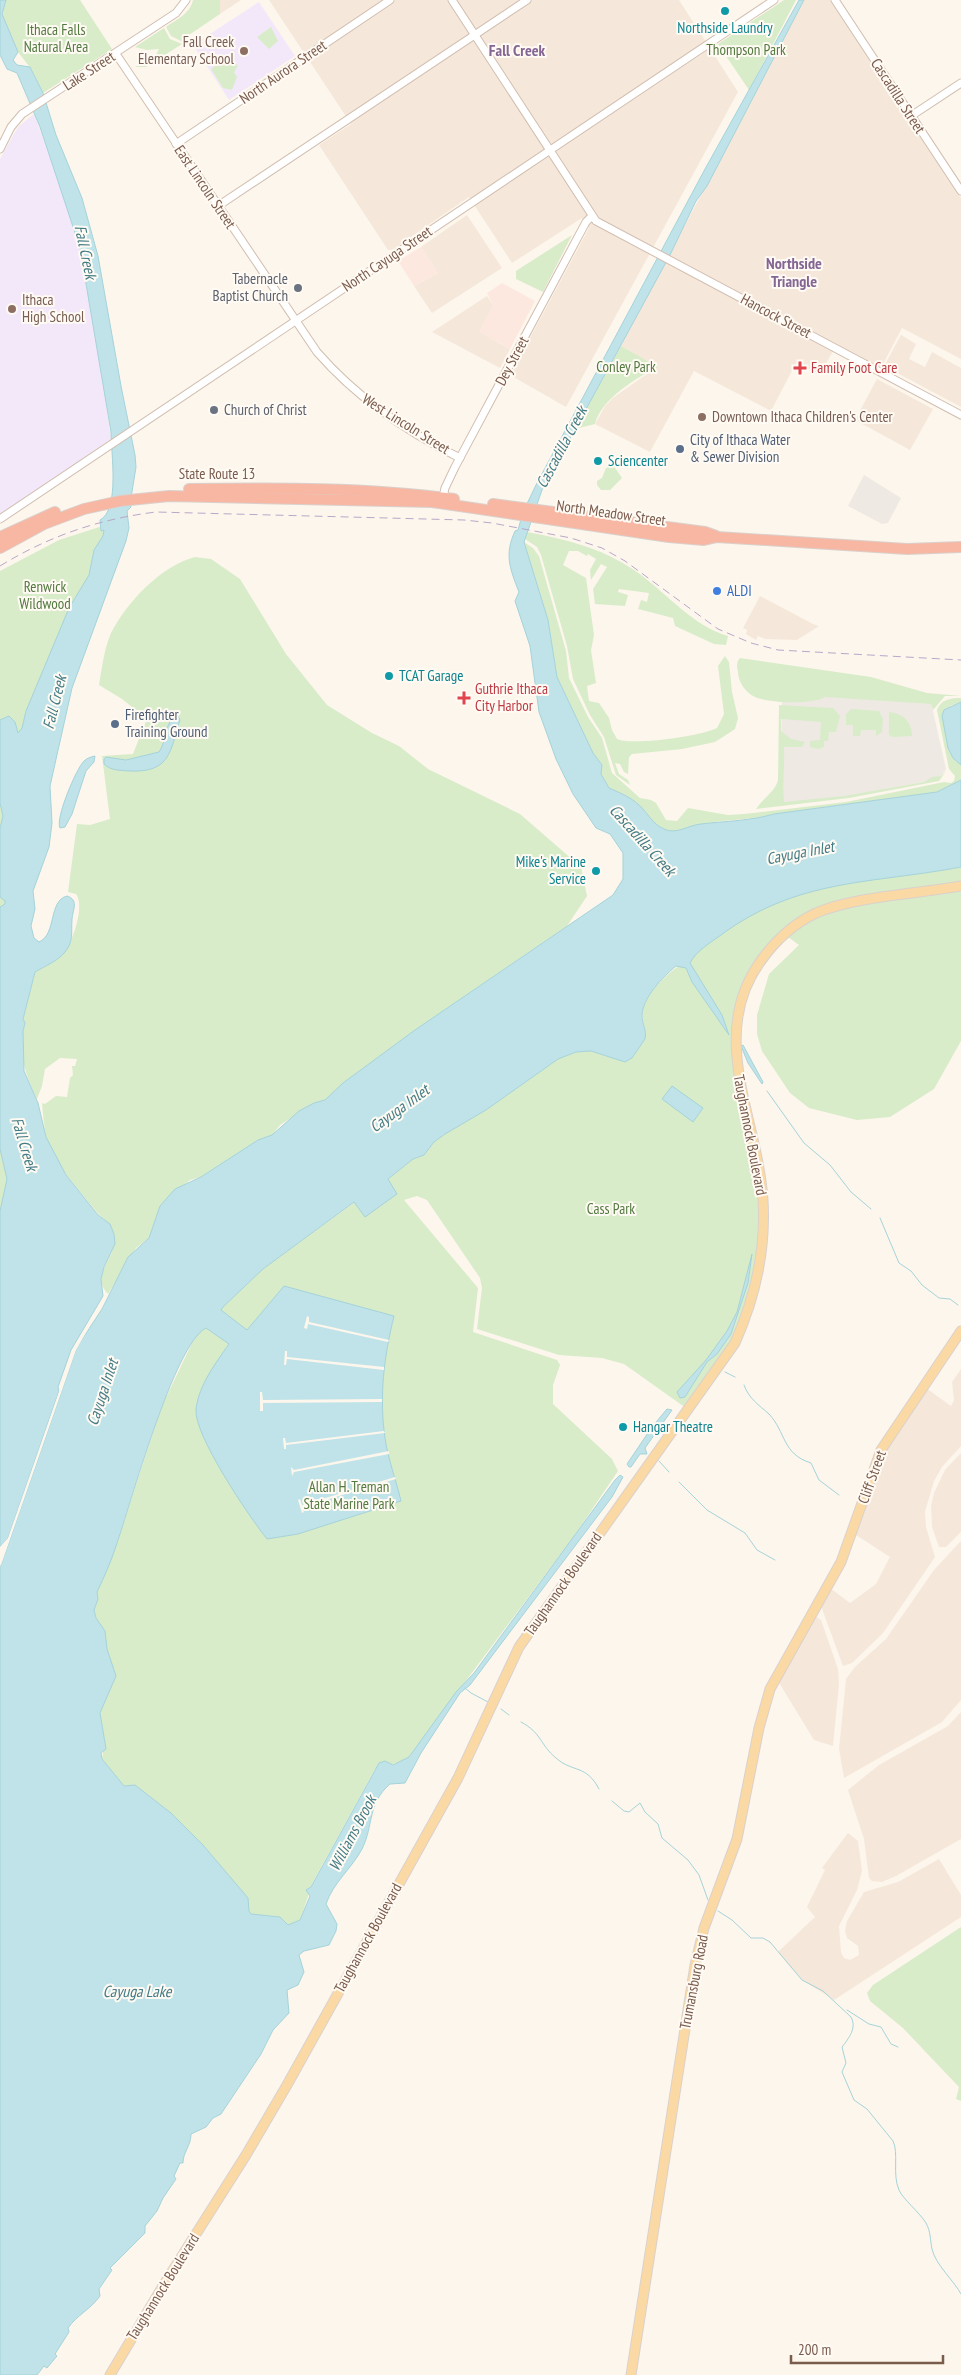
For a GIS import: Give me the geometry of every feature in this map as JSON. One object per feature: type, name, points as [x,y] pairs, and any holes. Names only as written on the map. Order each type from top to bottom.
[{"type":"highway","name":"State Route 13","points":[[0,537],[46,515],[89,504],[147,494],[219,489],[367,490],[442,500]]},
{"type":"highway","name":"State Route 13","points":[[147,494],[321,500],[442,500]]},
{"type":"highway","name":"North Meadow Street","points":[[442,500],[553,516],[704,532],[717,537],[907,549],[961,548]]},
{"type":"highway","name":"State Route 13","points":[[0,548],[44,524],[89,504]]},
{"type":"main road","name":"Taughannock Boulevard","points":[[110,2375],[168,2277],[246,2155],[287,2084],[458,1778],[506,1673],[524,1640],[736,1343],[754,1291],[764,1224],[759,1167],[735,1053],[739,1010],[751,976],[765,955],[780,938],[800,922],[816,913],[846,904],[961,886]]},
{"type":"main road","name":"Cliff Street","points":[[817,1607],[847,1548],[872,1471],[881,1450],[961,1331]]},
{"type":"main road","name":"Trumansburg Road","points":[[630,2375],[672,2100],[700,1942],[737,1839],[764,1707],[779,1672],[817,1607]]},
{"type":"street","name":"Lake Street","points":[[0,149],[11,127],[27,110],[116,54],[176,13],[186,0]]},
{"type":"street","name":"North Aurora Street","points":[[176,144],[390,0]]},
{"type":"street","points":[[452,0],[550,150],[590,218]]},
{"type":"street","points":[[218,206],[527,0]]},
{"type":"street","name":"North Cayuga Street","points":[[0,519],[774,0]]},
{"type":"street","name":"Cascadilla Street","points":[[835,0],[961,191]]},
{"type":"street","name":"East Lincoln Street","points":[[116,54],[294,321]]},
{"type":"street","points":[[911,116],[961,83]]},
{"type":"street","name":"Hancock Street","points":[[590,218],[961,415]]},
{"type":"street","name":"Dey Street","points":[[442,500],[460,458],[590,218]]},
{"type":"street","name":"West Lincoln Street","points":[[294,321],[317,352],[354,391],[393,420],[460,458]]},
{"type":"shaded area","points":[[220,0],[241,0],[220,14]]},
{"type":"shaded area","points":[[269,0],[679,0],[738,92],[566,407],[510,375],[589,228],[582,218],[512,263],[469,197],[392,250],[388,250],[319,145],[351,124]]},
{"type":"shaded area","points":[[804,0],[830,0],[961,198],[961,359],[902,328],[881,368],[836,346],[820,374],[796,363],[771,411],[694,371],[650,452],[595,424],[605,406],[614,397],[657,367],[621,346]]},
{"type":"shaded area","name":"Fall Creek Elementary School","points":[[259,2],[295,56],[229,100],[193,45]]},
{"type":"shaded area","points":[[34,114],[60,184],[80,248],[90,296],[111,439],[0,515],[0,159],[18,127]]},
{"type":"shaded area","points":[[467,215],[502,268],[432,313],[414,286],[438,273],[421,247]]},
{"type":"shaded area","points":[[421,247],[438,273],[414,286],[398,261]]},
{"type":"shaded area","points":[[502,283],[535,301],[510,349],[479,332],[493,305],[487,293]]},
{"type":"shaded area","points":[[487,296],[493,305],[495,341],[510,349],[500,368],[432,332]]},
{"type":"shaded area","points":[[901,335],[916,344],[909,359],[925,367],[932,352],[961,368],[961,407],[884,366]]},
{"type":"shaded area","points":[[877,379],[933,409],[910,450],[855,420]]},
{"type":"shaded area","points":[[864,475],[901,498],[888,523],[882,524],[848,506]]},
{"type":"shaded area","points":[[760,596],[819,626],[797,640],[765,639],[758,636],[756,640],[746,634],[747,630],[743,628]]},
{"type":"shaded area","points":[[782,693],[931,702],[946,769],[939,779],[845,797],[780,805]]},
{"type":"shaded area","points":[[961,1369],[961,1446],[942,1467],[934,1481],[925,1512],[926,1527],[935,1557],[883,1633],[852,1663],[843,1666],[821,1606],[830,1588],[850,1603],[876,1584],[890,1557],[856,1535],[886,1446],[926,1388],[951,1406],[954,1400],[952,1382]]},
{"type":"shaded area","points":[[961,1453],[961,1532],[946,1547],[939,1547],[932,1527],[931,1506],[934,1493],[945,1470]]},
{"type":"shaded area","points":[[961,1541],[961,1700],[942,1722],[844,1778],[839,1749],[846,1679],[855,1667],[886,1639],[934,1570]]},
{"type":"shaded area","points":[[815,1616],[821,1620],[838,1669],[839,1684],[833,1746],[814,1740],[778,1681]]},
{"type":"shaded area","points":[[961,1712],[961,1839],[896,1876],[882,1882],[872,1881],[869,1878],[864,1839],[848,1790],[879,1765],[948,1726]]},
{"type":"shaded area","points":[[848,1833],[858,1841],[862,1871],[857,1890],[839,1926],[841,1952],[844,1958],[850,1960],[859,1955],[858,1946],[847,1938],[845,1931],[847,1921],[864,1892],[898,1882],[939,1859],[961,1895],[961,1917],[834,2000],[802,1980],[778,1952],[815,1917],[807,1907],[825,1870],[822,1868]]},
{"type":"green space","name":"Ithaca Falls Natural Area","points":[[6,0],[80,0],[112,49],[43,93],[32,70],[18,52],[2,14]]},
{"type":"green space","points":[[193,0],[220,0],[220,14],[186,37],[185,43],[171,36],[166,27],[186,13]]},
{"type":"green space","name":"Thompson Park","points":[[784,0],[796,0],[749,90],[718,44]]},
{"type":"green space","points":[[271,27],[278,41],[269,49],[257,37]]},
{"type":"green space","points":[[164,28],[170,39],[182,44],[146,67],[135,67],[154,58],[159,49],[147,50],[135,47]]},
{"type":"green space","points":[[229,56],[238,66],[234,72],[237,77],[232,90],[223,88],[211,69]]},
{"type":"green space","points":[[572,235],[543,292],[516,279],[516,271]]},
{"type":"green space","name":"Conley Park","points":[[621,346],[658,367],[620,390],[604,406],[595,424],[575,429]]},
{"type":"green space","points":[[613,465],[622,478],[610,490],[601,490],[597,485],[597,481],[602,478],[606,468]]},
{"type":"green space","name":"Renwick Wildwood","points":[[118,521],[85,613],[7,962],[37,1182],[6,1192],[0,1211],[0,571],[59,540]]},
{"type":"green space","points":[[527,532],[572,542],[614,558],[641,575],[693,618],[716,632],[728,636],[726,645],[714,644],[675,626],[673,618],[638,609],[641,600],[647,602],[649,593],[619,589],[618,592],[628,595],[625,606],[595,604],[593,589],[607,567],[601,564],[591,580],[590,570],[596,559],[578,551],[569,551],[563,565],[586,578],[594,635],[591,650],[596,683],[587,686],[589,701],[599,703],[609,718],[617,739],[625,741],[651,741],[697,734],[717,728],[724,714],[718,666],[725,656],[729,662],[732,692],[738,718],[735,729],[715,742],[682,749],[632,754],[629,757],[628,774],[624,772],[620,764],[615,763],[619,774],[628,780],[630,785],[616,775],[604,737],[590,715],[573,679],[567,646],[541,555],[537,547],[525,539]]},
{"type":"green space","points":[[524,542],[533,548],[539,556],[566,651],[569,678],[588,717],[602,738],[612,773],[640,798],[656,803],[666,820],[677,821],[688,808],[728,815],[744,814],[846,802],[944,782],[951,783],[954,781],[955,776],[949,769],[937,710],[944,701],[957,698],[961,698],[961,702],[950,706],[948,748],[953,758],[961,765],[961,780],[937,792],[707,823],[676,830],[660,827],[635,802],[609,788],[601,774],[602,765],[593,753],[557,677],[548,620]]},
{"type":"green space","points":[[195,557],[211,559],[240,579],[286,654],[327,705],[372,733],[399,746],[428,769],[520,814],[581,867],[587,896],[567,926],[415,1030],[343,1083],[325,1101],[314,1103],[280,1125],[272,1135],[258,1140],[201,1177],[190,1180],[160,1206],[149,1238],[136,1248],[108,1294],[102,1282],[102,1276],[114,1245],[110,1227],[60,1166],[49,1147],[46,1137],[42,1103],[45,1104],[56,1096],[67,1097],[70,1078],[73,1075],[72,1066],[75,1066],[77,1059],[60,1058],[45,1069],[37,1099],[23,1062],[22,1043],[25,1023],[23,1019],[35,972],[55,961],[64,953],[77,923],[79,915],[78,899],[76,894],[68,892],[77,824],[90,825],[110,819],[102,756],[133,754],[147,719],[122,699],[99,685],[111,633],[126,609],[146,587],[170,568]]},
{"type":"green space","points":[[740,658],[871,677],[927,693],[961,696],[945,696],[933,710],[931,704],[825,697],[819,700],[801,702],[770,701],[755,697],[743,687],[739,680],[737,668]]},
{"type":"green space","points":[[779,705],[833,708],[840,716],[836,732],[829,732],[828,741],[824,741],[824,747],[818,749],[810,747],[810,741],[820,740],[821,722],[781,719],[781,731],[791,739],[805,742],[802,747],[784,747],[784,802],[844,796],[924,782],[932,777],[941,776],[946,771],[939,781],[849,798],[756,809],[774,788],[778,780]]},
{"type":"green space","points":[[851,709],[879,711],[883,719],[882,732],[876,736],[876,730],[861,730],[860,736],[853,736],[853,725],[846,725],[846,714]]},
{"type":"green space","points":[[889,712],[898,714],[906,719],[912,731],[912,736],[893,737],[889,735]]},
{"type":"green space","name":"Allan H. Treman State Marine Park","points":[[961,867],[961,1041],[934,1089],[890,1117],[857,1120],[809,1108],[790,1093],[762,1051],[757,1034],[757,1015],[769,974],[799,945],[788,937],[770,957],[757,976],[743,1014],[741,1033],[743,1077],[759,1197],[756,1261],[746,1303],[730,1342],[708,1379],[686,1408],[624,1364],[602,1358],[559,1355],[477,1329],[482,1288],[480,1278],[427,1200],[417,1196],[404,1200],[478,1288],[473,1332],[557,1360],[560,1365],[553,1385],[553,1404],[612,1459],[618,1471],[574,1536],[409,1757],[400,1762],[375,1769],[313,1882],[300,1920],[288,1925],[251,1914],[248,1898],[203,1845],[171,1813],[135,1785],[124,1786],[102,1759],[105,1740],[101,1732],[100,1713],[116,1676],[106,1649],[105,1631],[96,1618],[94,1610],[98,1599],[97,1592],[116,1546],[161,1408],[192,1343],[200,1331],[206,1328],[223,1307],[263,1269],[355,1202],[397,1194],[387,1180],[413,1159],[424,1155],[434,1142],[445,1134],[486,1110],[558,1059],[576,1052],[591,1051],[625,1062],[632,1058],[645,1039],[643,1010],[654,989],[676,968],[746,916],[787,897],[811,890]]},
{"type":"green space","points":[[961,1927],[961,2101],[956,2099],[959,2087],[903,2028],[870,2001],[867,1993],[873,1985]]},
{"type":"water","points":[[0,0],[6,0],[2,14],[18,52],[13,60],[17,65],[30,67],[43,93],[56,135],[82,198],[98,256],[136,467],[131,507],[127,511],[129,528],[126,541],[72,688],[50,786],[52,823],[49,847],[33,891],[35,909],[31,926],[34,938],[39,942],[45,938],[57,904],[67,896],[74,902],[71,940],[68,948],[62,955],[35,972],[23,1019],[25,1023],[23,1031],[24,1071],[38,1103],[46,1137],[66,1175],[98,1215],[110,1224],[115,1244],[104,1267],[101,1279],[103,1296],[71,1350],[58,1387],[59,1391],[8,1538],[0,1547],[0,1211],[7,1179],[0,1149],[0,907],[5,904],[5,901],[0,897],[0,828],[3,816],[0,803],[0,720],[9,716],[15,722],[18,733],[22,728],[26,711],[69,608],[89,575],[94,550],[103,536],[104,530],[101,531],[100,520],[106,514],[110,505],[113,480],[111,432],[80,248],[40,127],[17,73],[7,69],[0,55]]},
{"type":"water","name":"Cayuga Lake","points":[[799,0],[804,0],[707,186],[696,201],[670,255],[542,490],[524,542],[548,620],[557,677],[593,753],[602,765],[601,774],[609,788],[635,802],[656,824],[664,829],[673,831],[701,824],[937,792],[961,780],[961,867],[836,886],[778,903],[750,916],[704,947],[690,963],[722,1015],[729,1035],[692,982],[686,968],[676,966],[660,982],[646,1001],[642,1015],[645,1039],[632,1058],[625,1062],[591,1051],[576,1052],[558,1059],[486,1110],[445,1134],[434,1142],[424,1155],[413,1159],[388,1179],[397,1194],[365,1217],[354,1202],[263,1269],[223,1307],[221,1310],[247,1330],[284,1286],[394,1316],[383,1377],[382,1407],[386,1446],[401,1501],[298,1534],[267,1539],[224,1476],[203,1437],[197,1421],[196,1409],[200,1392],[208,1375],[229,1344],[206,1328],[194,1340],[180,1363],[167,1393],[114,1552],[97,1592],[98,1599],[94,1610],[96,1618],[105,1631],[107,1649],[116,1676],[100,1713],[106,1749],[101,1753],[102,1759],[124,1786],[135,1785],[171,1813],[203,1845],[248,1898],[251,1914],[280,1917],[288,1925],[300,1920],[310,1896],[306,1890],[311,1887],[379,1763],[385,1761],[393,1765],[409,1757],[456,1692],[474,1673],[615,1480],[620,1475],[623,1477],[612,1497],[470,1685],[460,1693],[421,1753],[405,1783],[390,1784],[378,1799],[362,1849],[333,1889],[326,1904],[337,1924],[336,1931],[329,1945],[304,1951],[299,1955],[304,1972],[298,1985],[287,1990],[289,2013],[273,2030],[261,2054],[221,2114],[213,2118],[206,2127],[191,2134],[183,2163],[180,2163],[174,2176],[176,2179],[157,2211],[145,2226],[145,2233],[110,2268],[112,2270],[99,2289],[100,2296],[68,2328],[69,2332],[55,2354],[57,2356],[47,2368],[44,2366],[37,2375],[0,2375],[0,1568],[77,1347],[102,1309],[128,1257],[149,1238],[160,1206],[175,1189],[201,1177],[258,1140],[272,1135],[299,1111],[314,1103],[325,1100],[343,1083],[415,1030],[613,895],[623,879],[623,853],[610,834],[596,828],[573,794],[556,759],[539,712],[530,646],[515,601],[519,592],[511,569],[510,547],[515,531],[518,530],[523,512],[536,485],[705,169]]},
{"type":"water","points":[[961,702],[961,765],[953,758],[948,748],[942,716],[944,710]]},
{"type":"water","points":[[177,714],[180,720],[174,741],[167,758],[161,764],[143,771],[129,771],[113,769],[104,764],[106,757],[126,760],[159,752],[170,721]]},
{"type":"water","points":[[95,756],[94,762],[86,771],[72,814],[65,827],[60,828],[59,823],[63,805],[76,774],[84,761]]},
{"type":"water","points":[[743,1045],[763,1082],[762,1084],[748,1063],[741,1046]]},
{"type":"water","points":[[672,1086],[703,1108],[693,1122],[662,1099]]},
{"type":"water","points":[[752,1254],[748,1283],[731,1334],[717,1354],[707,1362],[685,1397],[680,1398],[677,1392],[706,1360],[727,1331],[737,1312]]},
{"type":"water","points":[[667,1409],[672,1410],[645,1448],[647,1454],[640,1454],[631,1467],[629,1467],[627,1464],[652,1427]]},
{"type":"pier","points":[[106,1293],[108,1294],[76,1350],[0,1568],[5,1544],[0,1549],[0,1547],[8,1538],[75,1346]]},
{"type":"pier","points":[[307,1316],[309,1317],[309,1322],[389,1340],[388,1342],[308,1324],[307,1329],[304,1328]]},
{"type":"pier","points":[[285,1351],[287,1351],[287,1357],[384,1367],[384,1370],[287,1359],[286,1365],[284,1365]]},
{"type":"pier","points":[[260,1392],[262,1392],[263,1400],[382,1399],[382,1402],[263,1403],[263,1411],[260,1411]]},
{"type":"pier","points":[[384,1431],[385,1433],[286,1445],[286,1449],[284,1449],[283,1438],[285,1438],[286,1443]]},
{"type":"pier","points":[[389,1451],[389,1454],[294,1472],[292,1476],[291,1467],[294,1470]]},
{"type":"pier","points":[[395,1477],[396,1479],[302,1507],[304,1512],[302,1513],[298,1500],[300,1499],[302,1505]]},
{"type":"waterway","points":[[767,1091],[804,1143],[830,1165],[851,1192],[871,1209]]},
{"type":"waterway","points":[[880,1218],[899,1263],[911,1271],[922,1285],[939,1298],[950,1299],[958,1305]]},
{"type":"waterway","points":[[725,1372],[735,1377]]},
{"type":"waterway","points":[[744,1385],[751,1398],[769,1414],[779,1428],[789,1448],[802,1459],[811,1463],[819,1480],[839,1495]]},
{"type":"waterway","points":[[659,1461],[669,1472]]},
{"type":"waterway","points":[[679,1482],[707,1510],[745,1533],[757,1550],[775,1560]]},
{"type":"waterway","name":"Williams Brook","points":[[465,1688],[488,1702]]},
{"type":"waterway","name":"Williams Brook","points":[[501,1709],[509,1715]]},
{"type":"waterway","name":"Williams Brook","points":[[521,1722],[533,1730],[556,1758],[562,1763],[584,1772],[594,1781],[599,1789]]},
{"type":"waterway","name":"Williams Brook","points":[[612,1801],[624,1811],[629,1812],[640,1803],[645,1812],[658,1824],[662,1838],[688,1860],[699,1875],[708,1900]]},
{"type":"waterway","name":"Williams Brook","points":[[718,1911],[732,1920],[751,1938],[763,1938],[770,1942],[802,1980],[823,1991],[851,2017],[853,2029],[842,2047],[846,2063],[842,2072],[854,2100],[867,2109],[893,2141],[899,2190],[928,2226],[934,2255],[961,2294]]},
{"type":"waterway","points":[[847,2010],[869,2024],[881,2027],[891,2044],[898,2047]]},
{"type":"railway","points":[[0,566],[18,555],[75,530],[114,519],[156,512],[464,520],[492,523],[571,538],[602,548],[625,561],[718,629],[751,643],[778,650],[961,660]]},
{"type":"place","name":"Northside Laundry","points":[[725,11]]},
{"type":"place","name":"Fall Creek Elementary School","points":[[244,51]]},
{"type":"place","name":"Tabernacle Baptist Church","points":[[298,288]]},
{"type":"place","name":"Ithaca High School","points":[[12,309]]},
{"type":"place","name":"Family Foot Care","points":[[800,368]]},
{"type":"place","name":"Church of Christ","points":[[214,410]]},
{"type":"place","name":"Downtown Ithaca Children's Center","points":[[702,417]]},
{"type":"place","name":"City of Ithaca Water & Sewer Division","points":[[680,449]]},
{"type":"place","name":"Sciencenter","points":[[598,461]]},
{"type":"place","name":"ALDI","points":[[717,591]]},
{"type":"place","name":"TCAT Garage","points":[[389,676]]},
{"type":"place","name":"Guthrie Ithaca City Harbor","points":[[464,698]]},
{"type":"place","name":"Firefighter Training Ground","points":[[115,724]]},
{"type":"place","name":"Mike's Marine Service","points":[[596,871]]},
{"type":"place","name":"Hangar Theatre","points":[[623,1427]]},
{"type":"district","name":"Fall Creek","points":[[517,50]]},
{"type":"district","name":"Northside Triangle","points":[[794,272]]},
{"type":"water label","name":"Cascadilla Creek","points":[[561,447]]},
{"type":"water label","name":"Cascadilla Creek","points":[[643,840]]},
{"type":"water label","name":"Cayuga Inlet","points":[[800,852]]},
{"type":"water label","name":"Cayuga Inlet","points":[[399,1108]]},
{"type":"water label","name":"Cayuga Inlet","points":[[102,1392]]},
{"type":"park label","name":"Cass Park","points":[[611,1209]]}]
